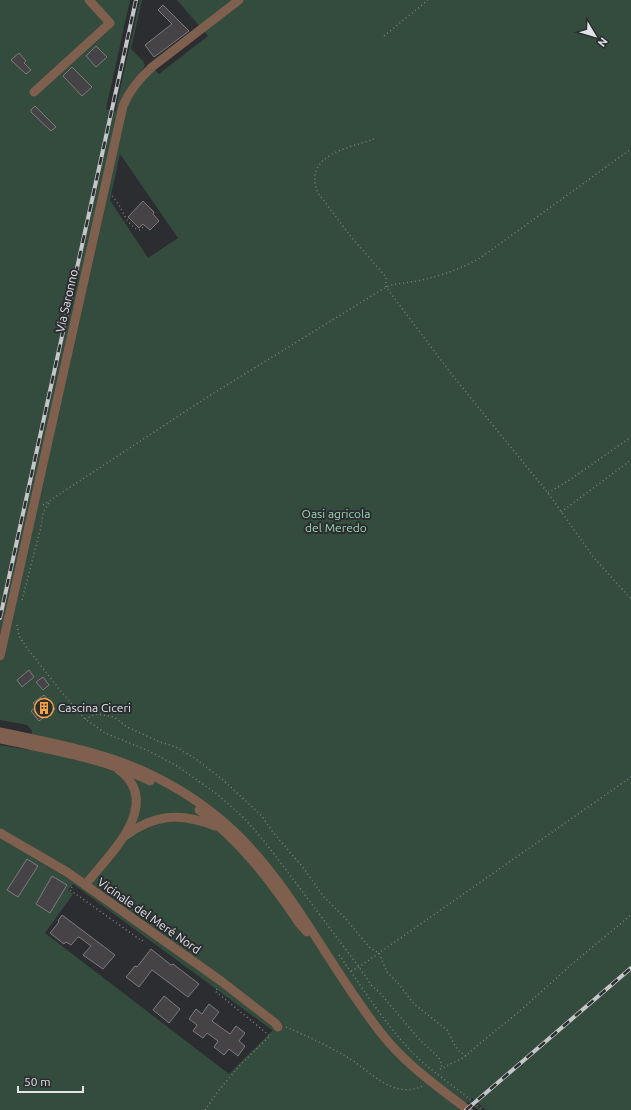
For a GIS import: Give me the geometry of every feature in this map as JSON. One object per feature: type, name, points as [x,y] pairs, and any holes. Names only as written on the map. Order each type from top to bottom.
[{"type":"street","points":[[34,92],[110,24],[89,0]]},
{"type":"street","name":"Via Saronno","points":[[0,656],[124,102],[144,74],[239,0]]},
{"type":"street","points":[[0,732],[72,748],[112,759],[151,774],[191,797],[225,823],[260,858],[300,912],[323,949],[382,1033],[426,1080],[468,1110]]},
{"type":"street","points":[[0,739],[74,755],[111,765],[133,773],[167,790],[197,809],[222,829],[253,861],[299,923],[323,949]]},
{"type":"street","points":[[85,885],[120,842],[131,823],[136,809],[136,798],[133,786],[127,777],[111,765]]},
{"type":"street","points":[[120,842],[140,826],[162,818],[171,817],[193,819],[222,829]]},
{"type":"street","name":"Vicinale del Meré Nord","points":[[0,833],[43,857],[108,901],[221,981],[275,1023],[278,1027]]},
{"type":"path","points":[[384,36],[428,0]]},
{"type":"path","points":[[374,139],[329,156],[323,161],[314,174],[318,193],[352,238],[386,277],[386,287],[453,376],[548,493],[594,558],[631,599]]},
{"type":"path","points":[[21,605],[41,527],[43,513],[49,502],[104,464],[209,396],[386,287],[441,276],[473,262],[631,149]]},
{"type":"path","points":[[104,192],[114,197],[127,220],[132,225],[139,230],[145,226]]},
{"type":"path","points":[[548,493],[571,479],[631,437]]},
{"type":"path","points":[[561,512],[631,460]]},
{"type":"path","points":[[18,621],[17,631],[23,642],[59,689],[85,719],[105,733],[149,751],[177,766],[217,794],[254,829],[372,986],[380,993],[419,1039],[439,1058],[442,1065],[440,1069],[455,1063],[466,1056],[631,915]]},
{"type":"path","points":[[85,719],[97,714],[114,717],[127,727],[182,751],[212,771],[262,816],[272,831],[305,870],[323,896],[346,919],[370,948],[379,953],[387,972],[398,983],[414,1004],[447,1030],[458,1051],[466,1056]]},
{"type":"path","points":[[350,971],[359,967],[631,777]]},
{"type":"path","points":[[104,876],[103,881],[105,890]]},
{"type":"path","points":[[74,884],[70,890],[100,912],[142,941],[146,935]]},
{"type":"path","points":[[100,912],[108,901]]},
{"type":"path","points":[[338,953],[398,1036],[417,1056],[484,1110]]},
{"type":"path","points":[[219,986],[215,991],[270,1036]]},
{"type":"path","points":[[288,1027],[344,1055],[372,1077],[394,1088],[406,1091],[416,1089],[426,1080]]},
{"type":"path","points":[[205,1110],[219,1090],[242,1063],[266,1039]]},
{"type":"green space","name":"Oasi agricola del Meredo","points":[[0,0],[130,0],[106,109],[115,112],[140,0],[142,0],[131,49],[145,65],[129,86],[130,99],[144,80],[155,70],[159,74],[208,36],[177,0],[631,0],[631,1110],[486,1110],[472,1098],[470,1100],[482,1110],[479,1110],[468,1102],[458,1110],[0,1110],[0,745],[29,750],[32,731],[27,725],[0,720]],"holes":[[[120,154],[178,238],[148,258],[110,200]],[[73,884],[272,1030],[272,1031],[229,1074],[45,933],[73,894],[68,890]]]},
{"type":"building","points":[[163,5],[189,31],[154,57],[145,45],[172,24],[158,10]]},
{"type":"building","points":[[96,46],[107,57],[96,67],[86,56]]},
{"type":"building","points":[[19,53],[26,61],[24,63],[31,70],[26,74],[11,60]]},
{"type":"building","points":[[72,67],[92,87],[82,96],[63,76]]},
{"type":"building","points":[[35,106],[56,127],[51,131],[31,112]]},
{"type":"building","points":[[143,201],[154,212],[153,214],[159,221],[150,230],[143,224],[139,228],[128,217]]},
{"type":"building","points":[[29,670],[34,677],[22,687],[17,680]]},
{"type":"building","points":[[43,677],[49,685],[43,690],[36,682]]},
{"type":"building","name":"Cascina Ciceri","points":[[44,695],[55,709],[39,721],[31,711],[36,707],[33,703]]},
{"type":"building","points":[[27,859],[38,866],[18,897],[7,890]]},
{"type":"building","points":[[52,876],[67,885],[50,913],[36,904]]},
{"type":"building","points":[[62,915],[115,955],[103,969],[83,955],[91,946],[79,937],[71,945],[66,942],[64,944],[50,933],[59,922],[58,921]]},
{"type":"building","points":[[151,949],[199,984],[188,997],[152,970],[139,987],[126,977],[135,966],[137,967]]},
{"type":"building","points":[[164,996],[180,1009],[169,1023],[153,1010]]},
{"type":"building","points":[[209,1004],[219,1012],[212,1021],[230,1034],[236,1026],[245,1033],[239,1041],[245,1046],[238,1056],[229,1049],[224,1055],[214,1047],[218,1041],[207,1033],[203,1038],[193,1031],[197,1025],[189,1019],[196,1009],[202,1014]]},
{"type":"railway","points":[[0,618],[136,0]]},
{"type":"railway","points":[[466,1110],[631,968]]},
{"type":"place","name":"Cascina Ciceri","points":[[44,708]]}]
